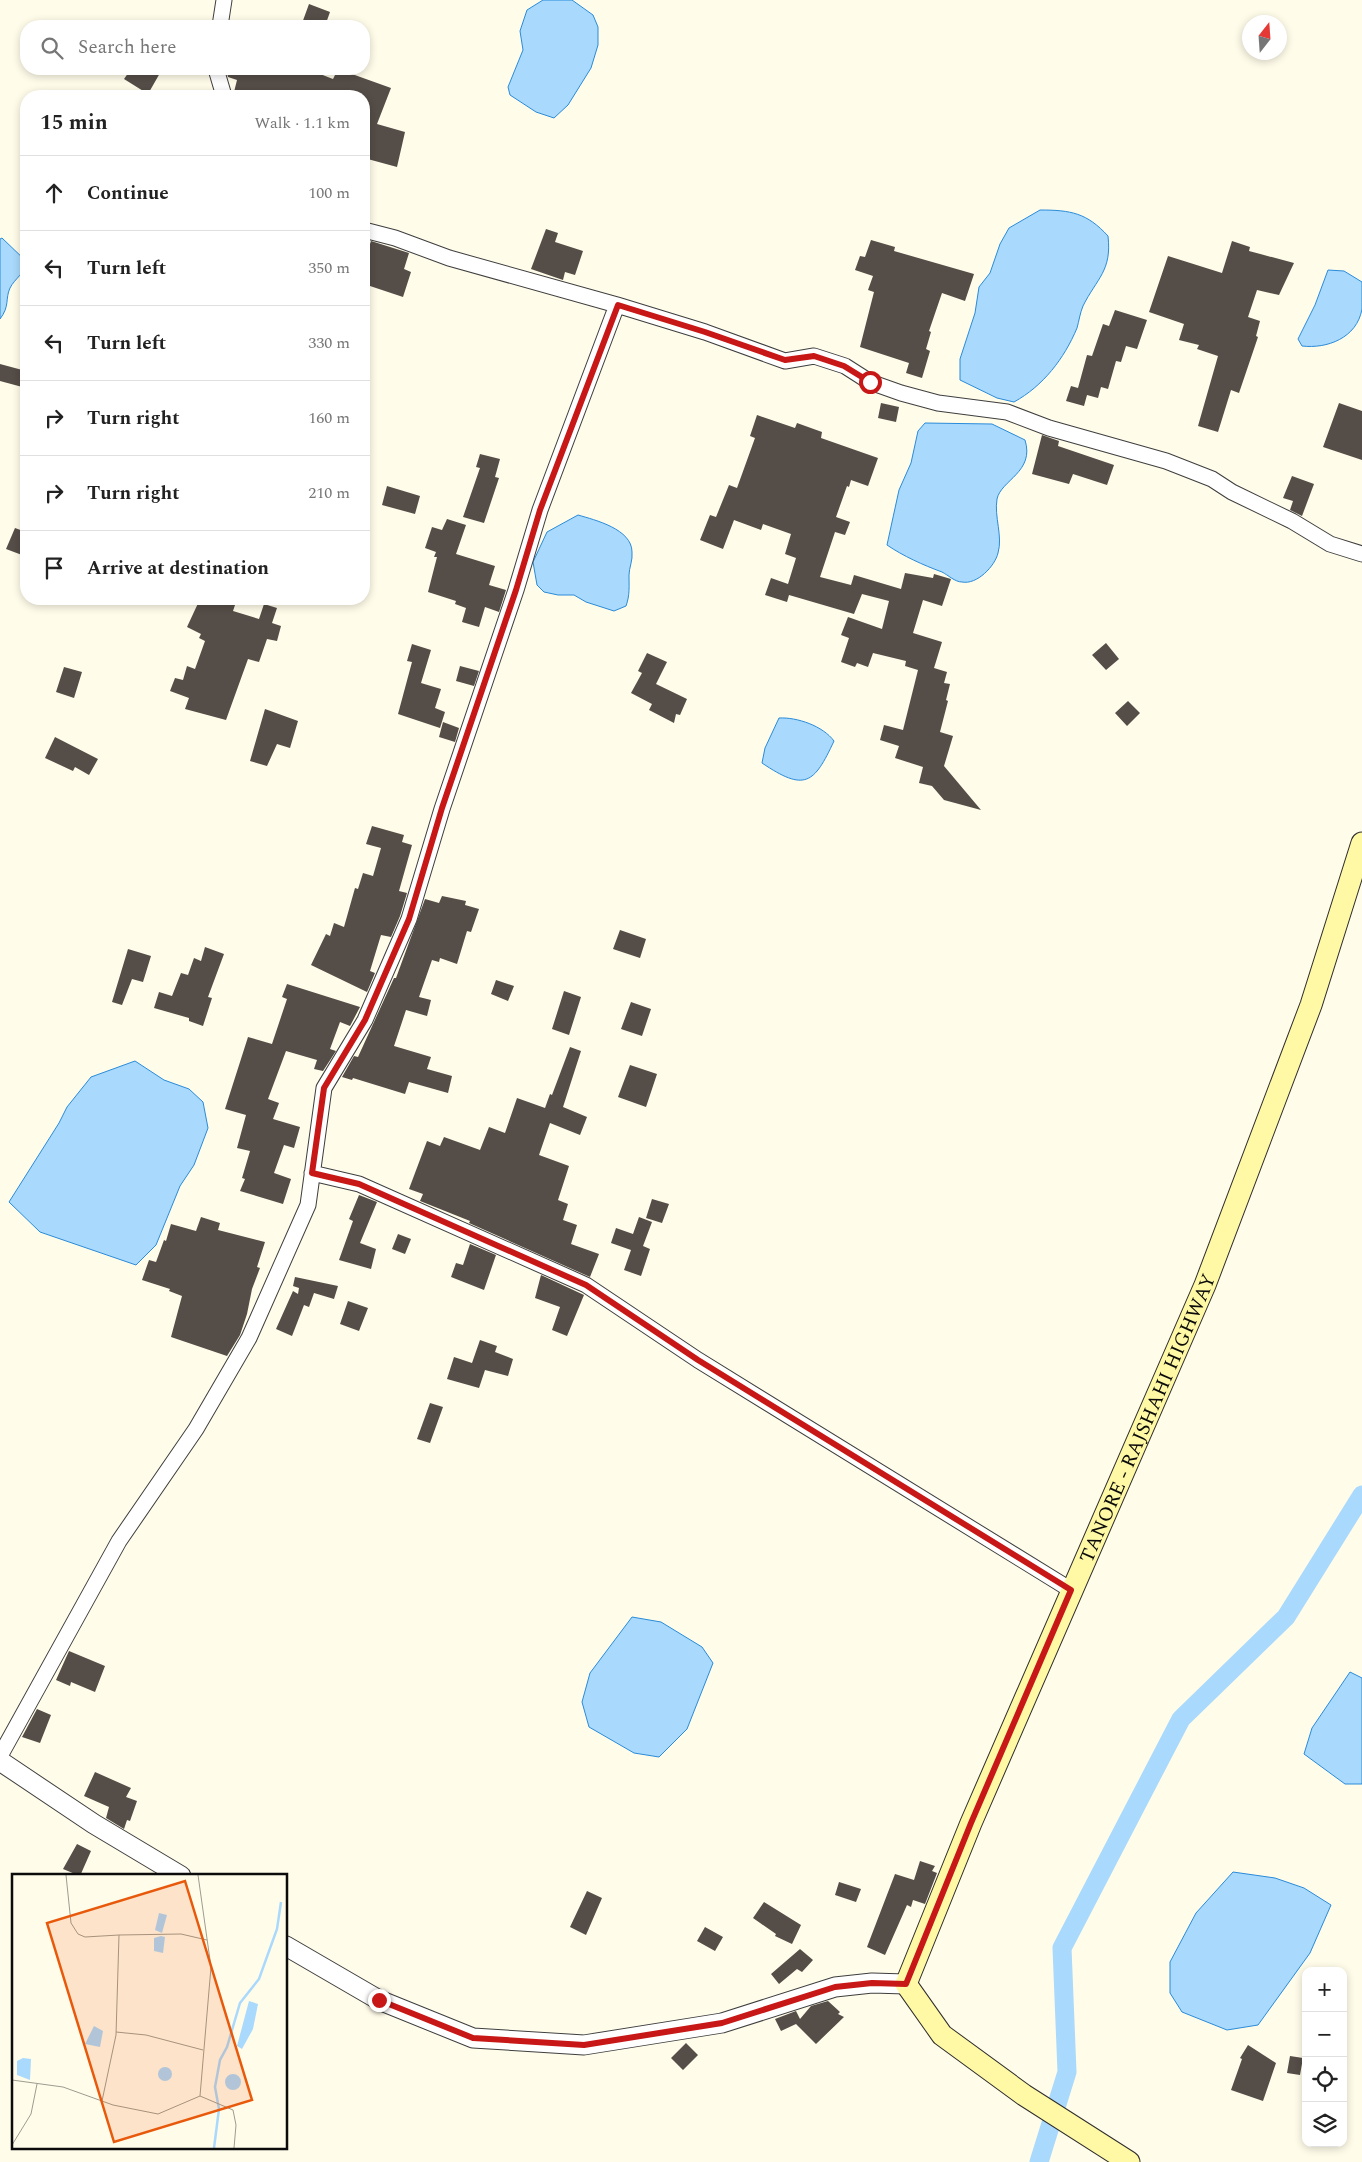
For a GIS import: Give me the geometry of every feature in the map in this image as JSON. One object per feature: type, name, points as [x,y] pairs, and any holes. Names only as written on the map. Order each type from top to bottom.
[{"type":"main road","name":"TANORE - RAJSHAHI HIGHWAY","points":[[906,1984],[971,1823],[1205,1285],[1311,1005],[1362,843]]},
{"type":"main road","points":[[906,1984],[942,2035],[1024,2095],[1129,2162]]},
{"type":"street","points":[[221,20],[224,0]]},
{"type":"street","points":[[218,75],[222,90]]},
{"type":"street","points":[[370,232],[395,238],[448,258],[618,305],[705,332],[785,360],[814,356],[844,366],[870,382],[902,393],[938,403],[1006,412],[1049,428],[1166,461],[1212,479],[1239,496],[1292,521],[1330,544],[1362,554]]},
{"type":"street","points":[[0,1756],[119,1542],[196,1429],[250,1338],[308,1205],[324,1088],[365,1020],[409,919],[442,808],[516,590],[540,510],[618,305]]},
{"type":"street","points":[[312,1173],[359,1184],[586,1285],[698,1360],[1071,1590]]},
{"type":"street","points":[[0,1761],[94,1824],[178,1874]]},
{"type":"street","points":[[288,1947],[379,2000],[473,2038],[584,2045],[722,2023],[835,1987],[872,1983],[906,1984]]},
{"type":"water","points":[[543,0],[572,0],[593,15],[598,27],[598,45],[591,68],[568,105],[554,118],[536,112],[510,95],[508,87],[523,50],[520,31],[527,10]]},
{"type":"water","points":[[1040,210],[1070,212],[1093,222],[1108,236],[1108,258],[1102,274],[1083,306],[1072,339],[1059,361],[1043,380],[1014,402],[997,398],[960,380],[960,359],[975,313],[979,287],[990,273],[1000,244],[1009,228]]},
{"type":"water","points":[[2,238],[20,255],[20,275],[10,288],[5,310],[0,319],[0,239]]},
{"type":"water","points":[[1328,270],[1344,271],[1362,282],[1362,309],[1359,319],[1354,327],[1340,339],[1321,346],[1302,346],[1298,339],[1315,305]]},
{"type":"water","points":[[925,423],[992,424],[1025,440],[1027,451],[1022,468],[1004,486],[997,499],[996,506],[1000,540],[998,553],[985,574],[974,581],[959,582],[942,572],[906,557],[887,545],[899,490],[911,463],[918,431]]},
{"type":"water","points":[[578,515],[611,527],[626,537],[630,544],[632,558],[626,606],[614,611],[586,602],[574,595],[558,595],[544,592],[537,585],[533,562],[547,532]]},
{"type":"water","points":[[779,718],[794,719],[817,727],[834,741],[820,767],[814,775],[807,779],[789,778],[762,763],[765,748]]},
{"type":"water","points":[[135,1061],[164,1080],[189,1089],[203,1102],[208,1128],[194,1165],[180,1186],[156,1245],[136,1265],[40,1232],[9,1202],[59,1123],[67,1107],[91,1077]]},
{"type":"water","points":[[632,1617],[661,1622],[702,1647],[713,1663],[687,1729],[659,1757],[634,1753],[589,1727],[582,1702],[590,1673]]},
{"type":"water","points":[[1350,1672],[1362,1678],[1362,1784],[1345,1784],[1304,1754],[1312,1728]]},
{"type":"water","points":[[1233,1872],[1275,1878],[1304,1888],[1331,1905],[1310,1953],[1258,2025],[1227,2030],[1182,2012],[1170,1993],[1170,1962],[1196,1913]]},
{"type":"building","points":[[309,4],[330,12],[327,20],[303,20]]},
{"type":"building","points":[[127,75],[159,75],[150,90],[142,90],[124,79]]},
{"type":"building","points":[[228,75],[323,75],[333,79],[335,75],[355,75],[391,88],[377,124],[405,132],[397,167],[370,160],[370,90],[234,90],[237,80],[228,77]]},
{"type":"building","points":[[546,229],[558,233],[555,242],[583,251],[575,275],[565,272],[563,280],[531,269]]},
{"type":"building","points":[[871,240],[895,247],[894,251],[974,274],[965,301],[942,293],[929,331],[931,332],[926,349],[930,351],[922,378],[906,373],[909,363],[860,347],[874,292],[868,290],[873,276],[855,270],[860,256],[865,257]]},
{"type":"building","points":[[371,241],[409,253],[404,269],[411,272],[403,297],[370,286]]},
{"type":"building","points":[[1232,241],[1250,247],[1249,251],[1294,263],[1279,295],[1257,290],[1248,317],[1260,321],[1256,336],[1258,337],[1239,393],[1231,390],[1218,432],[1198,426],[1218,356],[1197,349],[1199,345],[1179,340],[1184,324],[1149,312],[1168,256],[1222,273]]},
{"type":"building","points":[[1115,310],[1147,320],[1137,349],[1126,346],[1121,362],[1116,361],[1108,389],[1101,387],[1098,398],[1087,395],[1084,406],[1066,401],[1071,386],[1078,388],[1087,355],[1092,356],[1103,324],[1109,326]]},
{"type":"building","points":[[0,364],[20,369],[20,386],[0,381]]},
{"type":"building","points":[[881,403],[899,407],[896,422],[878,418]]},
{"type":"building","points":[[1339,403],[1362,411],[1362,460],[1323,447]]},
{"type":"building","points":[[757,415],[795,428],[797,423],[822,432],[821,438],[878,458],[868,486],[851,480],[849,487],[847,486],[836,517],[850,522],[845,535],[835,532],[820,577],[851,585],[854,575],[901,589],[905,573],[933,578],[934,574],[951,579],[942,606],[923,600],[913,633],[942,642],[934,668],[947,672],[944,683],[950,684],[946,700],[948,701],[940,732],[953,736],[944,766],[981,810],[944,800],[932,786],[919,783],[923,767],[895,758],[899,746],[880,740],[884,725],[903,730],[918,670],[905,666],[906,661],[873,653],[868,667],[857,663],[855,667],[841,662],[849,638],[841,635],[848,617],[882,629],[889,601],[862,594],[854,614],[789,595],[787,602],[765,595],[771,578],[788,584],[796,558],[785,554],[791,534],[763,524],[761,530],[734,520],[723,549],[700,540],[710,515],[716,517],[729,485],[737,488],[755,438],[750,436]]},
{"type":"building","points":[[1042,435],[1059,441],[1058,446],[1114,465],[1107,485],[1073,474],[1069,484],[1032,474]]},
{"type":"building","points":[[480,454],[500,459],[495,477],[499,478],[484,523],[463,517],[480,468],[476,467]]},
{"type":"building","points":[[1292,476],[1314,484],[1302,516],[1290,510],[1293,501],[1283,498]]},
{"type":"building","points":[[387,486],[420,496],[415,514],[382,505]]},
{"type":"building","points":[[447,519],[466,525],[456,554],[495,566],[489,585],[506,590],[499,612],[485,607],[479,627],[462,622],[466,608],[455,604],[456,601],[428,592],[437,557],[434,557],[436,552],[425,548],[432,527],[442,530]]},
{"type":"building","points":[[15,528],[20,530],[20,554],[6,549]]},
{"type":"building","points":[[197,605],[235,605],[233,611],[259,619],[264,605],[277,608],[272,623],[281,626],[277,641],[267,639],[259,662],[248,659],[226,720],[185,709],[189,698],[170,691],[175,678],[183,680],[187,666],[195,669],[205,641],[199,638],[201,634],[187,627]]},
{"type":"building","points":[[1106,643],[1119,659],[1106,670],[1092,655]]},
{"type":"building","points":[[412,644],[431,650],[421,683],[441,689],[435,708],[445,712],[440,728],[398,714],[412,662],[407,661]]},
{"type":"building","points":[[647,653],[667,662],[656,684],[687,699],[680,715],[676,714],[674,723],[649,710],[652,704],[631,693],[642,673],[638,671]]},
{"type":"building","points":[[460,666],[479,671],[474,686],[456,681]]},
{"type":"building","points":[[64,667],[82,672],[74,698],[56,692]]},
{"type":"building","points":[[1128,701],[1140,713],[1127,726],[1115,713]]},
{"type":"building","points":[[265,709],[298,721],[290,748],[277,744],[267,766],[250,761]]},
{"type":"building","points":[[443,722],[459,728],[455,742],[439,737]]},
{"type":"building","points":[[55,737],[98,759],[89,775],[75,767],[73,771],[45,758]]},
{"type":"building","points":[[372,826],[404,835],[402,842],[412,845],[399,891],[407,893],[400,916],[391,937],[381,935],[370,971],[375,973],[367,992],[311,965],[326,934],[330,936],[334,923],[344,927],[355,888],[358,889],[363,873],[373,876],[381,848],[366,844]]},
{"type":"building","points":[[442,896],[466,901],[465,905],[479,909],[471,932],[467,931],[457,964],[440,958],[439,962],[432,960],[419,997],[431,1000],[427,1016],[406,1010],[394,1046],[431,1057],[427,1069],[452,1076],[448,1093],[409,1082],[405,1094],[353,1078],[352,1080],[342,1077],[354,1056],[358,1057],[394,978],[396,978],[425,899],[439,903]]},
{"type":"building","points":[[620,930],[646,939],[640,958],[613,949]]},
{"type":"building","points":[[205,947],[224,954],[208,997],[212,998],[203,1026],[189,1021],[189,1018],[154,1008],[159,992],[172,996],[181,973],[188,975],[194,958],[201,961]]},
{"type":"building","points":[[128,949],[151,956],[143,982],[132,979],[122,1005],[112,1002]]},
{"type":"building","points":[[496,980],[514,986],[508,1001],[491,994]]},
{"type":"building","points":[[287,984],[360,1007],[350,1026],[340,1022],[330,1049],[336,1051],[323,1071],[314,1069],[317,1060],[286,1051],[268,1099],[279,1103],[273,1119],[300,1127],[294,1148],[284,1145],[274,1173],[291,1179],[283,1204],[240,1191],[245,1179],[242,1178],[250,1151],[237,1148],[246,1115],[225,1109],[248,1037],[272,1044],[287,999],[282,997]]},
{"type":"building","points":[[564,991],[581,997],[569,1035],[552,1029]]},
{"type":"building","points":[[631,1002],[651,1009],[642,1036],[621,1029]]},
{"type":"building","points":[[570,1047],[581,1051],[563,1107],[587,1117],[580,1135],[550,1123],[539,1155],[569,1166],[558,1200],[568,1204],[563,1220],[577,1225],[571,1244],[599,1254],[590,1277],[469,1223],[470,1221],[420,1201],[423,1194],[409,1189],[427,1141],[440,1146],[444,1137],[480,1150],[489,1127],[505,1133],[517,1098],[545,1108],[550,1094],[552,1095]]},
{"type":"building","points":[[630,1065],[657,1074],[646,1107],[618,1097]]},
{"type":"building","points":[[359,1195],[377,1202],[360,1243],[376,1249],[371,1269],[339,1260],[353,1221],[349,1219]]},
{"type":"building","points":[[652,1199],[669,1204],[662,1223],[646,1218]]},
{"type":"building","points":[[201,1217],[220,1223],[218,1230],[265,1242],[257,1267],[260,1268],[252,1289],[240,1335],[227,1356],[171,1337],[182,1296],[169,1291],[170,1289],[142,1280],[149,1260],[156,1262],[164,1240],[166,1241],[171,1224],[196,1231]]},
{"type":"building","points":[[639,1217],[652,1222],[643,1246],[650,1249],[641,1276],[624,1270],[631,1250],[611,1243],[616,1228],[633,1234]]},
{"type":"building","points":[[398,1234],[411,1239],[405,1254],[392,1249]]},
{"type":"building","points":[[470,1244],[496,1255],[484,1290],[451,1277],[456,1263],[463,1265]]},
{"type":"building","points":[[541,1275],[584,1295],[567,1336],[552,1330],[560,1307],[535,1298]]},
{"type":"building","points":[[295,1277],[338,1286],[334,1299],[314,1293],[309,1307],[304,1305],[292,1336],[276,1329],[293,1291],[298,1294],[299,1288],[293,1286]]},
{"type":"building","points":[[348,1301],[368,1308],[359,1331],[340,1324]]},
{"type":"building","points":[[480,1340],[497,1346],[495,1352],[513,1359],[508,1376],[485,1370],[479,1388],[447,1379],[454,1357],[472,1363]]},
{"type":"building","points":[[430,1403],[443,1407],[430,1443],[417,1439]]},
{"type":"building","points":[[69,1651],[105,1666],[95,1692],[71,1682],[70,1686],[56,1680]]},
{"type":"building","points":[[37,1709],[51,1715],[40,1743],[22,1737]]},
{"type":"building","points":[[95,1772],[131,1788],[126,1797],[137,1801],[130,1821],[127,1820],[124,1829],[106,1818],[109,1807],[84,1796]]},
{"type":"building","points":[[77,1844],[91,1851],[81,1874],[75,1874],[63,1869]]},
{"type":"building","points":[[920,1861],[935,1866],[932,1871],[937,1873],[925,1904],[913,1900],[911,1907],[907,1905],[885,1955],[867,1947],[895,1874],[914,1880]]},
{"type":"building","points":[[839,1882],[861,1889],[856,1902],[835,1895]]},
{"type":"building","points":[[587,1891],[602,1898],[586,1935],[570,1927]]},
{"type":"building","points":[[764,1902],[801,1925],[792,1944],[775,1936],[776,1934],[753,1918]]},
{"type":"building","points":[[705,1927],[723,1937],[715,1951],[697,1941]]},
{"type":"building","points":[[800,1949],[813,1960],[802,1972],[797,1969],[779,1984],[771,1974]]},
{"type":"building","points":[[828,2001],[840,2012],[838,2014],[844,2017],[816,2044],[796,2024],[781,2031],[775,2019],[796,2011],[800,2019],[811,2006]]},
{"type":"building","points":[[686,2043],[698,2055],[683,2070],[671,2058]]},
{"type":"building","points":[[1248,2045],[1276,2063],[1263,2101],[1231,2090],[1242,2059],[1240,2058]]},
{"type":"building","points":[[1290,2056],[1302,2058],[1300,2075],[1287,2073]]},
{"type":"waterway","points":[[1039,2162],[1067,2072],[1062,1948],[1181,1719],[1286,1617],[1362,1495]]},
{"type":"route","points":[[379,2000],[473,2038],[584,2045],[722,2023],[835,1987],[872,1983],[906,1984],[971,1823],[1035,1679],[1071,1590],[941,1512],[698,1360],[586,1285],[359,1184],[312,1173],[324,1088],[365,1020],[409,919],[442,808],[516,590],[540,510],[608,327],[618,305],[705,332],[742,347],[785,360],[814,356],[844,366],[870,382]]}]
